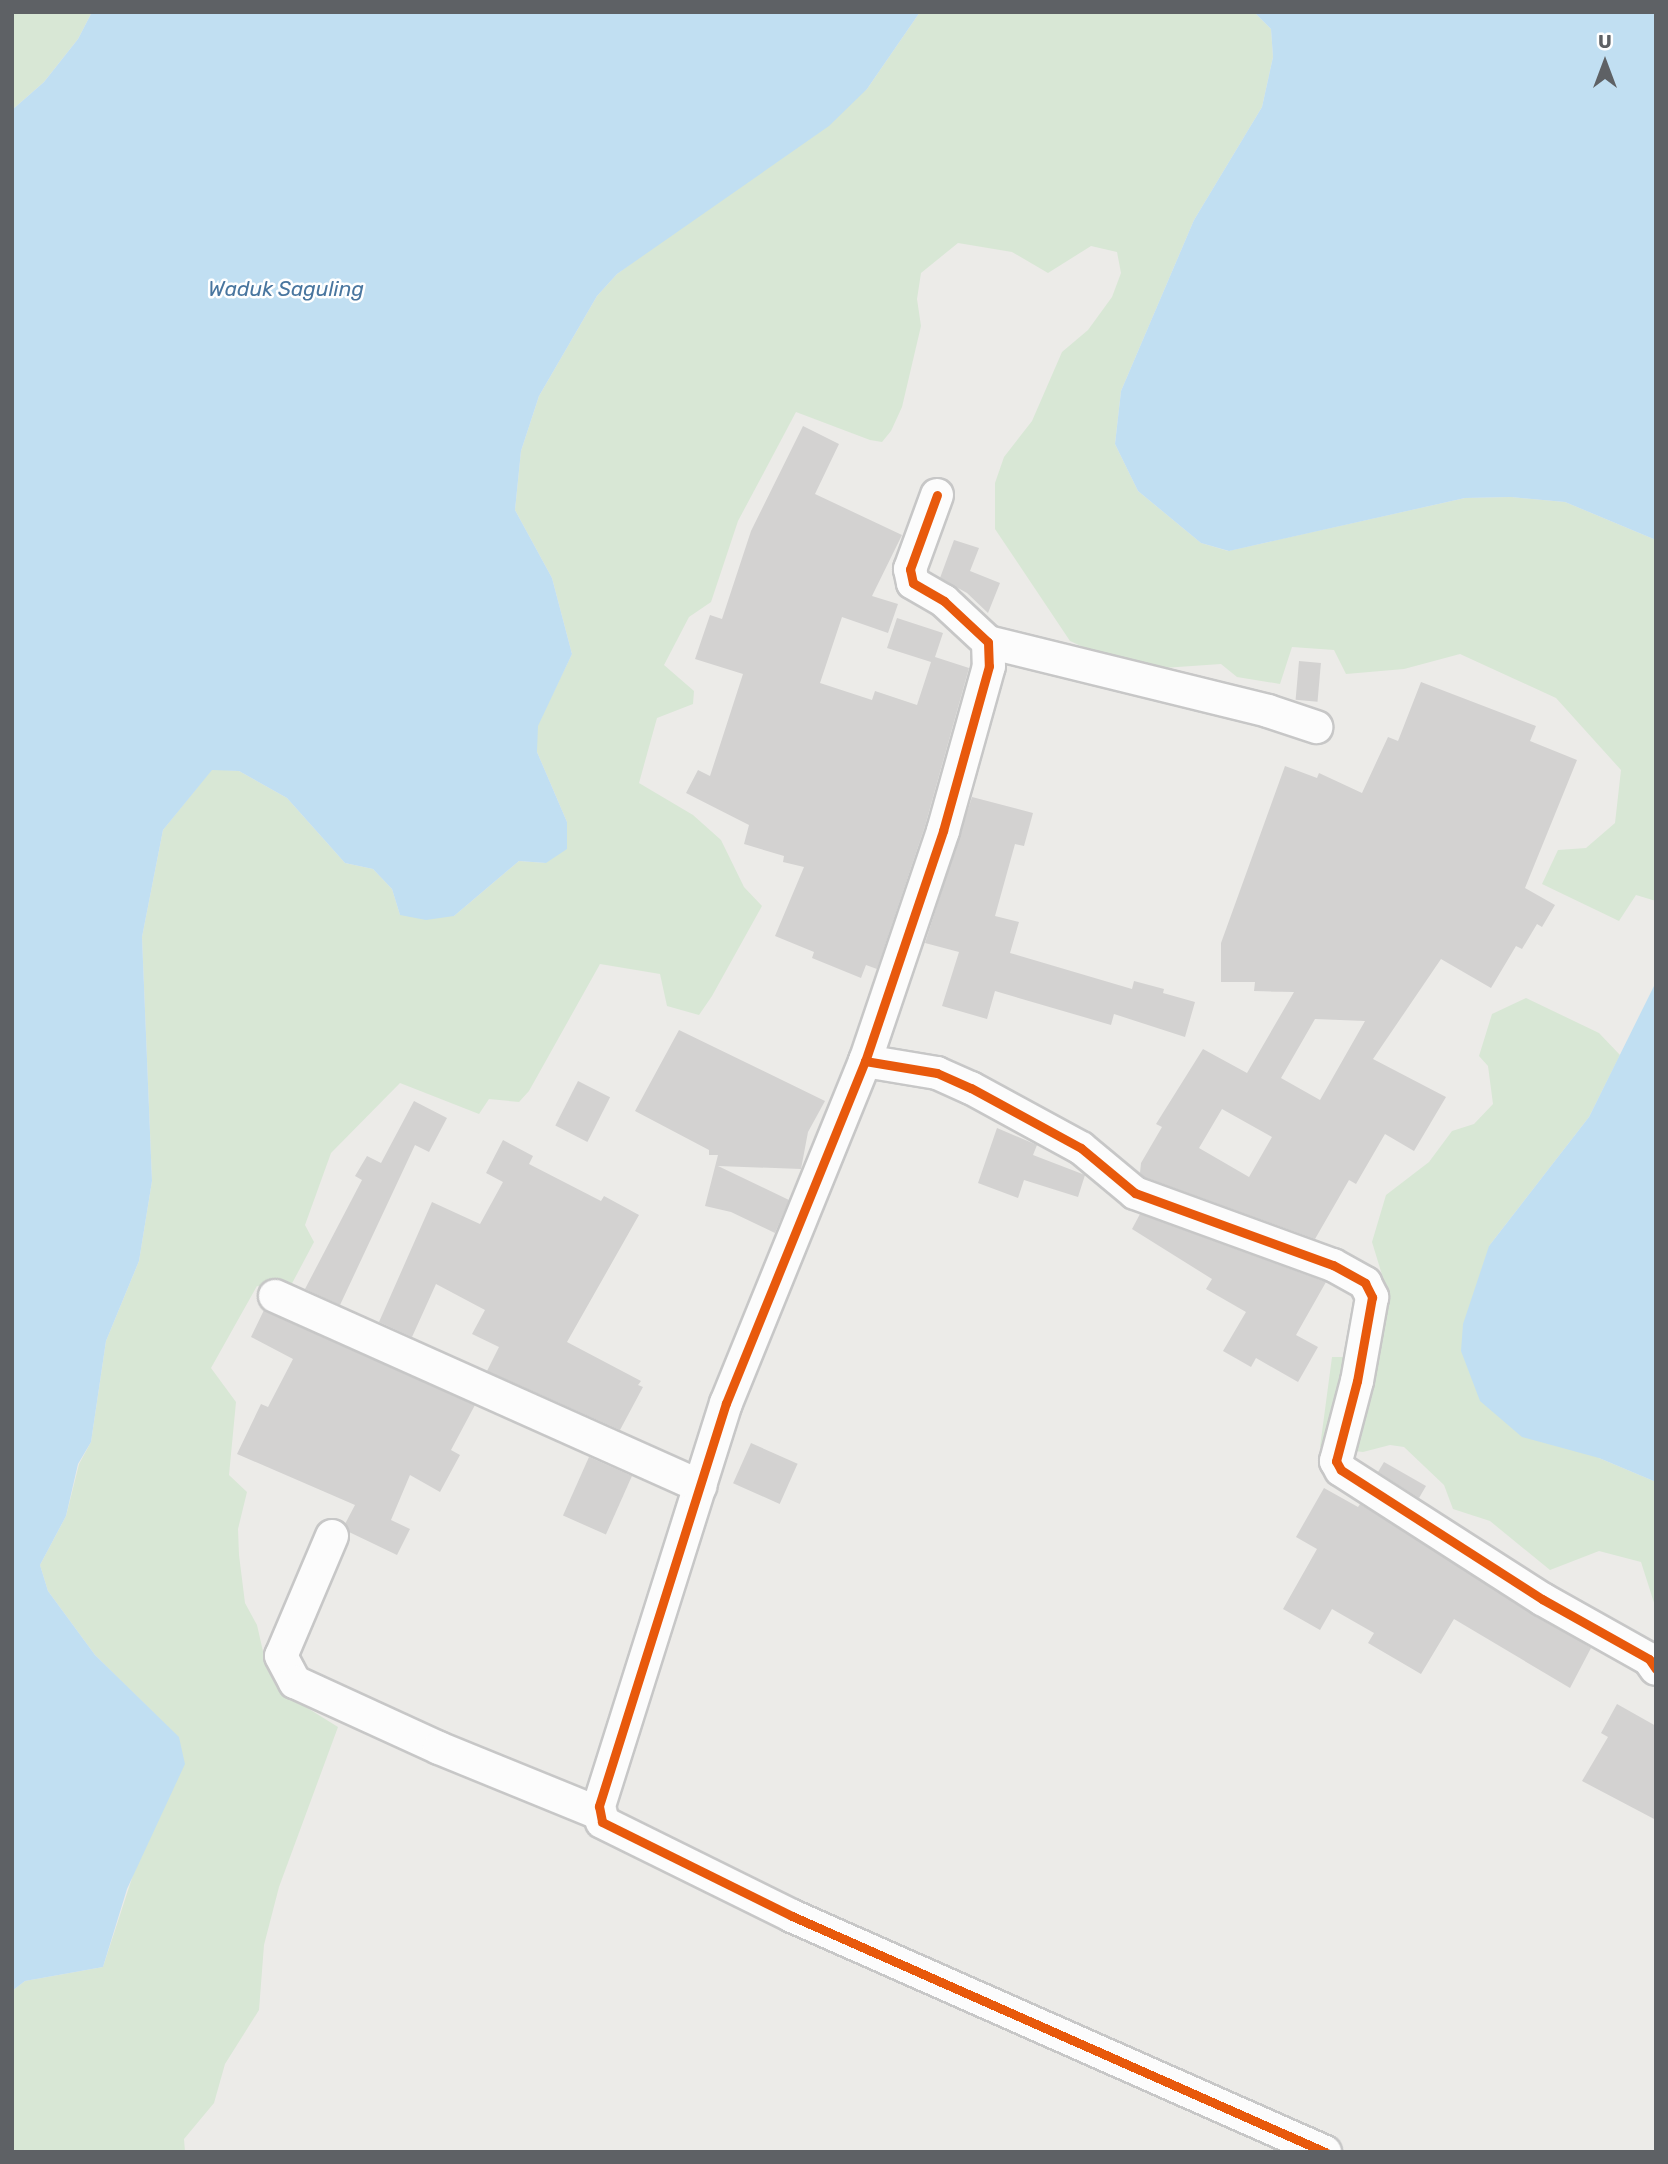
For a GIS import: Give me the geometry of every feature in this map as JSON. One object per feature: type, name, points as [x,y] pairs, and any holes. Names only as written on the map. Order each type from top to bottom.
[{"type":"street","points":[[937,495],[910,569],[913,583],[944,601],[988,642],[1268,711],[1316,727]]},
{"type":"street","points":[[988,642],[989,666],[943,831],[865,1061],[726,1403],[599,1805],[602,1822],[792,1916],[1325,2152]]},
{"type":"street","points":[[865,1061],[937,1073],[971,1088],[1081,1149],[1135,1193],[1333,1265],[1365,1283],[1372,1297],[1336,1461],[1341,1470],[1542,1599],[1642,1646],[1656,1669]]},
{"type":"street","points":[[275,1296],[700,1486]]},
{"type":"street","points":[[332,1535],[281,1656],[296,1682],[439,1748],[601,1814]]},
{"type":"green space","points":[[12,12],[92,12],[78,39],[44,82],[12,110]]},
{"type":"green space","points":[[920,12],[1254,12],[1271,29],[1273,57],[1262,107],[1194,220],[1121,391],[1115,444],[1138,491],[1201,543],[1228,551],[1465,498],[1511,497],[1565,502],[1656,540],[1656,901],[1636,895],[1619,921],[1542,884],[1558,850],[1586,848],[1615,823],[1621,770],[1556,698],[1460,654],[1404,669],[1346,674],[1334,650],[1292,647],[1280,684],[1237,677],[1221,664],[1134,670],[1070,641],[995,529],[995,483],[1004,457],[1032,421],[1062,352],[1088,330],[1112,297],[1121,273],[1117,252],[1091,246],[1048,273],[1012,252],[958,243],[921,273],[917,299],[921,326],[902,407],[891,431],[882,442],[870,440],[796,412],[738,521],[711,602],[689,617],[664,665],[694,691],[693,704],[657,718],[639,783],[693,815],[721,840],[744,887],[762,906],[712,996],[699,1015],[667,1006],[660,974],[600,964],[529,1091],[519,1102],[489,1099],[479,1114],[400,1083],[331,1153],[305,1225],[314,1242],[288,1291],[257,1286],[211,1368],[236,1402],[229,1475],[247,1492],[238,1529],[239,1555],[245,1603],[257,1625],[267,1669],[280,1691],[338,1727],[279,1887],[264,1945],[259,2010],[225,2064],[214,2103],[184,2139],[185,2152],[12,2152],[12,1991],[25,1981],[103,1967],[178,1737],[95,1655],[48,1591],[40,1565],[66,1516],[79,1464],[91,1442],[106,1341],[139,1261],[152,1181],[142,937],[163,830],[212,769],[239,771],[287,798],[345,863],[373,869],[392,889],[400,915],[454,916],[519,861],[545,863],[567,822],[537,752],[537,726],[572,654],[552,578],[515,510],[521,451],[539,396],[597,296],[617,274],[867,89]]},
{"type":"green space","points":[[1526,998],[1599,1033],[1620,1055],[1589,1117],[1489,1246],[1599,1458],[1656,1482],[1656,1609],[1641,1562],[1599,1551],[1550,1570],[1490,1521],[1453,1509],[1444,1485],[1404,1447],[1390,1445],[1363,1452],[1320,1447],[1332,1357],[1347,1357],[1383,1278],[1372,1242],[1386,1195],[1429,1162],[1452,1131],[1474,1124],[1493,1104],[1488,1066],[1479,1056],[1492,1014]]},
{"type":"water","name":"Waduk Saguling","points":[[92,12],[920,12],[867,89],[829,126],[617,274],[597,296],[539,396],[521,451],[515,510],[552,578],[572,654],[538,726],[537,752],[567,822],[567,849],[546,863],[519,861],[454,916],[426,920],[400,915],[392,889],[373,869],[345,863],[287,798],[239,771],[212,770],[163,830],[142,937],[152,1181],[139,1261],[106,1341],[91,1442],[78,1464],[66,1516],[40,1565],[48,1591],[95,1655],[179,1737],[185,1764],[127,1889],[103,1967],[25,1981],[12,1991],[12,110],[44,82],[78,39]]},
{"type":"water","points":[[1254,12],[1656,12],[1656,540],[1565,502],[1511,497],[1465,498],[1229,551],[1201,543],[1138,491],[1115,444],[1121,391],[1194,220],[1262,107],[1273,57],[1271,29]]},
{"type":"water","points":[[1656,982],[1656,1482],[1599,1458],[1522,1437],[1480,1401],[1461,1351],[1463,1324],[1489,1246],[1589,1117]]},
{"type":"building","points":[[803,426],[839,444],[815,494],[902,535],[872,596],[898,604],[888,633],[842,617],[820,683],[872,700],[875,691],[917,705],[931,662],[887,648],[897,618],[943,633],[935,657],[969,668],[925,826],[877,969],[866,965],[861,978],[812,958],[814,952],[775,936],[804,867],[783,862],[784,856],[744,844],[749,825],[686,793],[698,770],[710,776],[743,674],[695,659],[710,615],[722,619],[751,531]]},
{"type":"building","points":[[954,540],[979,548],[970,571],[1000,583],[988,613],[967,593],[940,578]]},
{"type":"building","points":[[1299,661],[1321,663],[1318,702],[1296,700]]},
{"type":"building","points":[[1421,682],[1536,726],[1530,741],[1577,760],[1525,888],[1555,905],[1542,927],[1537,924],[1522,949],[1516,946],[1491,988],[1441,959],[1373,1059],[1446,1097],[1414,1151],[1385,1134],[1356,1184],[1349,1180],[1315,1239],[1144,1177],[1140,1173],[1141,1163],[1162,1127],[1156,1124],[1203,1049],[1247,1073],[1294,992],[1254,991],[1255,982],[1221,982],[1221,943],[1285,766],[1317,778],[1319,773],[1362,793],[1388,737],[1398,741]],"holes":[[[1315,1019],[1365,1021],[1320,1100],[1281,1078]],[[1222,1109],[1272,1137],[1249,1177],[1199,1148]]]},
{"type":"building","points":[[972,797],[1033,813],[1024,846],[1015,844],[995,916],[1019,922],[1010,953],[1132,989],[1134,981],[1164,989],[1163,993],[1195,1002],[1185,1037],[1114,1014],[1111,1025],[995,991],[987,1019],[942,1006],[959,952],[925,943]]},
{"type":"building","points":[[679,1030],[825,1101],[808,1132],[801,1169],[718,1166],[789,1200],[775,1233],[731,1212],[705,1206],[718,1155],[709,1155],[709,1150],[635,1111]]},
{"type":"building","points":[[578,1081],[610,1097],[587,1142],[555,1126]]},
{"type":"building","points":[[414,1101],[447,1118],[429,1152],[415,1145],[340,1305],[305,1289],[362,1180],[355,1176],[367,1156],[381,1163]]},
{"type":"building","points":[[997,1128],[1037,1145],[1033,1155],[1085,1175],[1078,1197],[1024,1180],[1018,1198],[978,1183]]},
{"type":"building","points":[[503,1140],[533,1156],[529,1164],[601,1201],[604,1196],[639,1215],[567,1342],[641,1381],[638,1385],[643,1387],[620,1430],[487,1371],[499,1347],[472,1334],[485,1310],[436,1284],[412,1337],[379,1322],[432,1202],[480,1224],[503,1182],[486,1173]]},
{"type":"building","points":[[1140,1214],[1326,1282],[1296,1335],[1318,1347],[1298,1382],[1256,1358],[1251,1367],[1223,1351],[1246,1312],[1206,1289],[1212,1279],[1132,1229]]},
{"type":"building","points":[[264,1310],[475,1405],[451,1450],[460,1455],[440,1492],[410,1475],[391,1520],[410,1529],[397,1555],[349,1532],[345,1524],[355,1505],[237,1454],[261,1404],[268,1407],[293,1359],[251,1337]]},
{"type":"building","points":[[751,1443],[798,1464],[780,1504],[733,1483]]},
{"type":"building","points":[[589,1457],[632,1476],[606,1535],[563,1515]]},
{"type":"building","points":[[1384,1462],[1426,1486],[1419,1498],[1378,1472]]},
{"type":"building","points":[[1324,1488],[1358,1507],[1360,1504],[1591,1648],[1570,1688],[1454,1619],[1421,1674],[1368,1643],[1374,1633],[1332,1609],[1320,1630],[1283,1609],[1317,1549],[1296,1537]]},
{"type":"building","points":[[1617,1704],[1656,1726],[1656,1820],[1582,1781],[1608,1737],[1601,1733]]},
{"type":"cycle path","points":[[937,495],[910,569],[913,583],[944,601],[988,642],[989,666],[943,831],[865,1061],[726,1403],[599,1806],[602,1822],[792,1916],[1325,2152]]},
{"type":"cycle path","points":[[865,1061],[937,1073],[971,1088],[1081,1148],[1135,1193],[1333,1265],[1365,1283],[1372,1297],[1357,1381],[1336,1461],[1341,1470],[1542,1599],[1649,1659],[1656,1669]]}]
